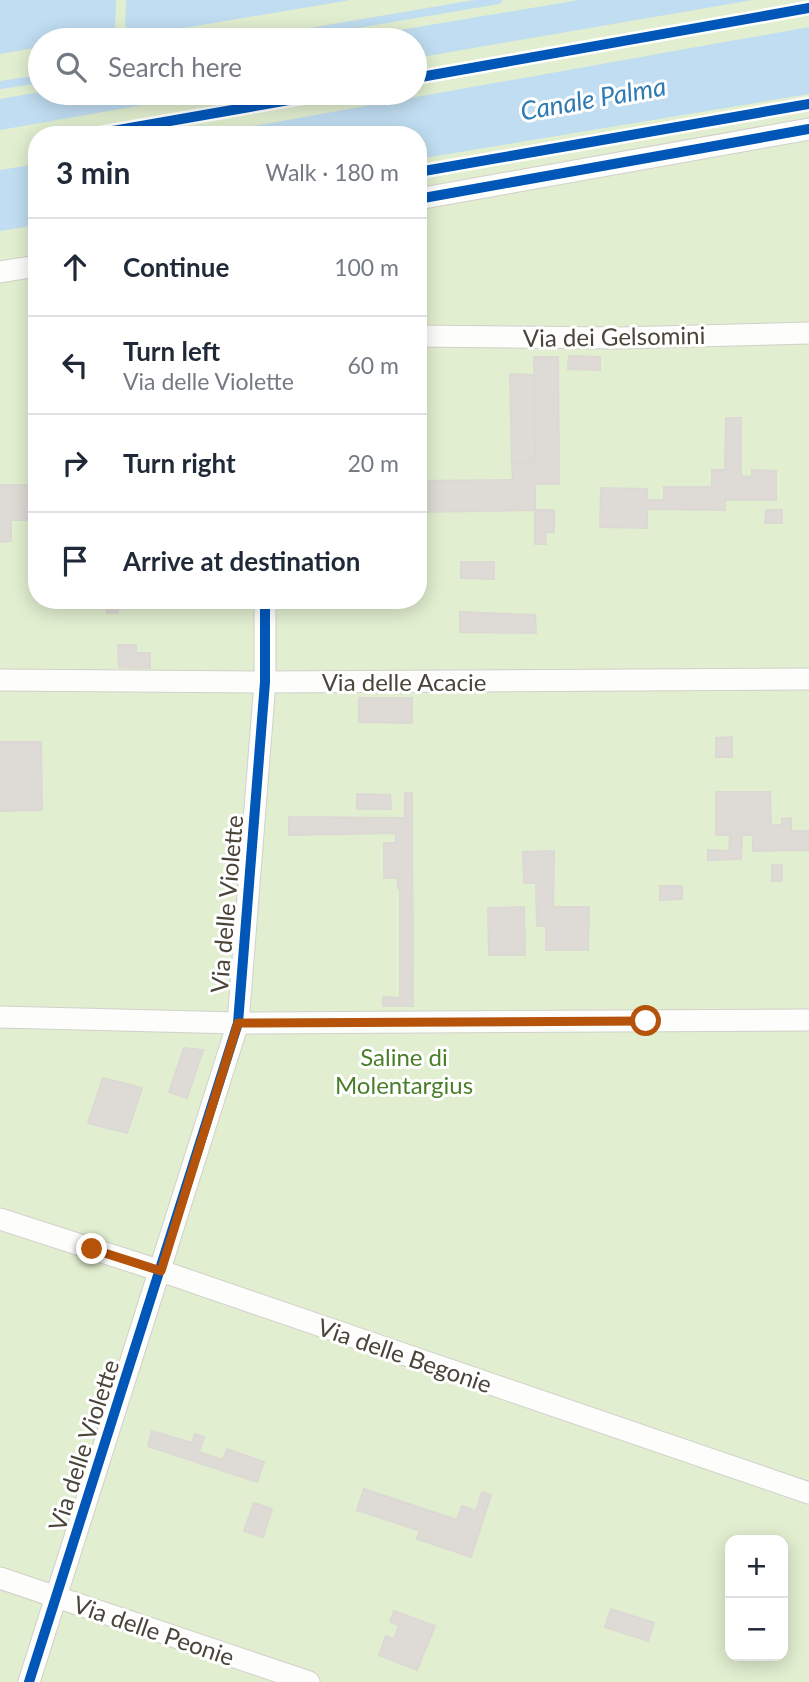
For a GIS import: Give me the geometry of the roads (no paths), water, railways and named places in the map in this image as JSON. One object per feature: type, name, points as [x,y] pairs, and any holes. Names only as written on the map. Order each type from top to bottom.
[{"type":"street","points":[[427,197],[809,129]]},
{"type":"street","points":[[0,272],[28,267]]},
{"type":"street","name":"Via dei Gelsomini","points":[[427,336],[619,338],[809,333]]},
{"type":"street","name":"Via delle Violette","points":[[29,1682],[238,1023],[265,682],[265,609]]},
{"type":"street","name":"Via delle Acacie","points":[[0,680],[265,682],[809,679]]},
{"type":"street","points":[[0,1017],[238,1023],[809,1020]]},
{"type":"street","name":"Via delle Begonie","points":[[0,1219],[161,1271],[809,1493]]},
{"type":"street","name":"Via delle Peonie","points":[[0,1578],[309,1682]]},
{"type":"water","points":[[0,0],[116,0],[115,28],[28,28],[28,49],[0,54]]},
{"type":"water","points":[[126,0],[350,0],[184,28],[125,26]]},
{"type":"water","points":[[579,0],[753,0],[427,56],[427,28],[412,28]]},
{"type":"water","name":"Canale Palma","points":[[809,27],[809,94],[427,158],[427,126],[254,126],[371,105],[427,105],[427,95]]},
{"type":"water","points":[[28,94],[28,105],[143,105],[0,130],[0,99]]},
{"type":"water","points":[[28,165],[28,226],[0,231],[0,170]]},
{"type":"waterway","points":[[334,28],[498,0]]},
{"type":"waterway","points":[[0,85],[28,81]]},
{"type":"park label","name":"Saline di Molentargius","points":[[404,1070]]}]
